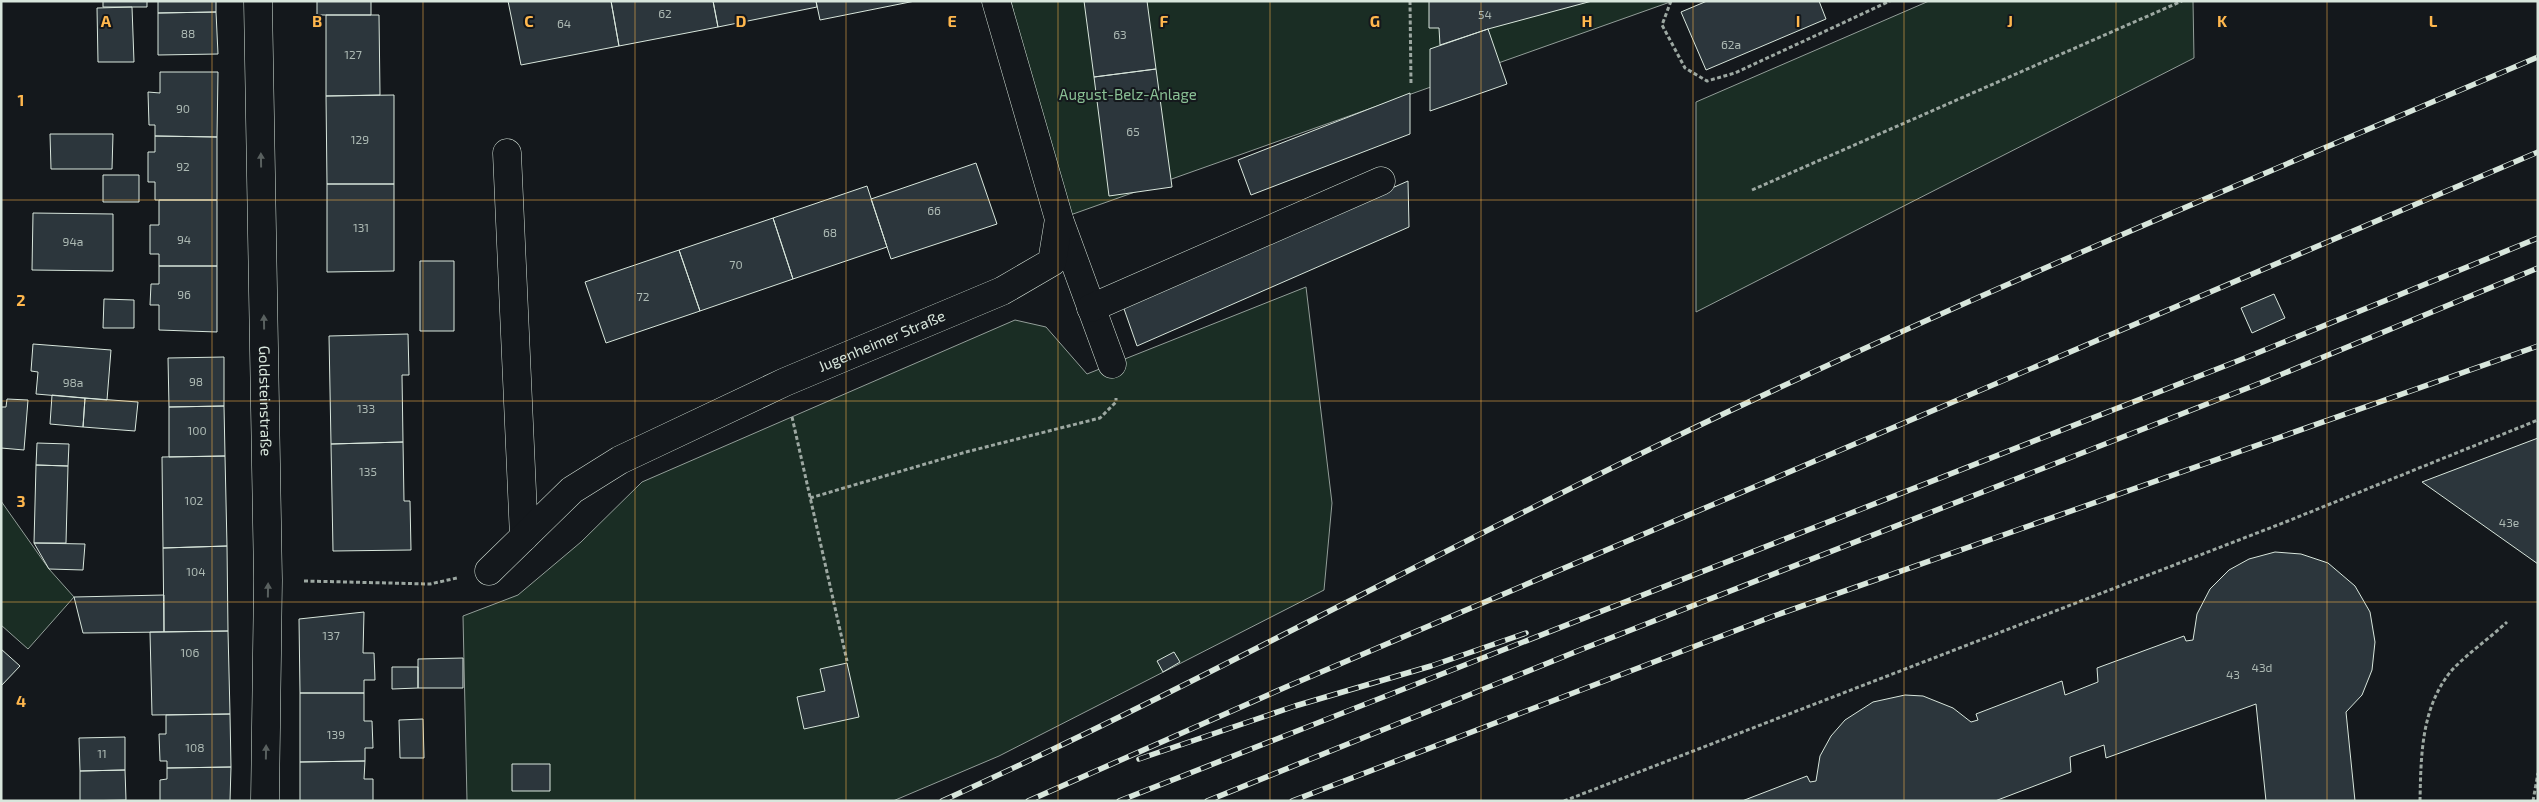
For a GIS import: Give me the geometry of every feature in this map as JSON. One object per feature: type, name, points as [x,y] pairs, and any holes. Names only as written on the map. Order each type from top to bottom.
[{"type":"street","name":"Goldsteinstraße","points":[[258,1],[268,580],[265,801]]},
{"type":"street","name":"Jugenheimer Straße","points":[[489,571],[572,490],[620,460],[784,382],[1002,291],[1052,262],[1059,219],[996,1]]},
{"type":"street","points":[[506,153],[524,537]]},
{"type":"street","points":[[1091,308],[1380,181]]},
{"type":"street","points":[[1059,219],[1112,364]]},
{"type":"path","points":[[1410,1],[1411,85]]},
{"type":"path","points":[[1671,1],[1662,25],[1685,68],[1707,81],[1735,73],[1890,1]]},
{"type":"path","points":[[1752,190],[2182,1]]},
{"type":"path","points":[[810,498],[966,452],[1100,418],[1116,402],[1112,364]]},
{"type":"path","points":[[784,382],[847,661]]},
{"type":"path","points":[[1564,801],[2288,520],[2538,420]]},
{"type":"path","points":[[268,580],[430,584],[489,571]]},
{"type":"path","points":[[2420,801],[2421,754],[2430,707],[2452,670],[2507,622]]},
{"type":"path","points":[[2533,801],[2538,773]]},
{"type":"green space","name":"August-Belz-Anlage","points":[[1011,1],[1673,1],[1059,219]]},
{"type":"green space","points":[[1929,1],[2193,1],[2194,58],[1696,312],[1696,102]]},
{"type":"green space","points":[[1306,287],[1332,503],[1324,590],[999,756],[893,801],[467,801],[463,616],[518,595],[581,542],[642,482],[1015,320],[1046,327],[1087,374]]},
{"type":"green space","points":[[1,501],[49,569],[74,597],[28,649],[1,625]]},
{"type":"building","points":[[103,1],[147,1],[147,7],[103,7]]},
{"type":"building","points":[[158,1],[216,1],[216,12],[158,13]]},
{"type":"building","points":[[317,1],[371,1],[371,15],[317,15]]},
{"type":"building","points":[[508,1],[611,1],[619,46],[521,65]]},
{"type":"building","points":[[611,1],[713,1],[718,27],[619,46]]},
{"type":"building","points":[[713,1],[816,1],[817,7],[718,27]]},
{"type":"building","points":[[816,1],[915,1],[820,20]]},
{"type":"building","points":[[1084,1],[1147,1],[1156,69],[1094,77]]},
{"type":"building","points":[[1429,1],[1592,1],[1488,29],[1440,45],[1439,28],[1429,28]]},
{"type":"building","points":[[1707,1],[1819,1],[1826,19],[1706,70],[1681,12]]},
{"type":"building","points":[[132,7],[134,62],[98,62],[97,8]]},
{"type":"building","points":[[216,12],[218,54],[158,55],[158,13]]},
{"type":"building","points":[[326,15],[379,15],[380,95],[326,96]]},
{"type":"building","points":[[1488,29],[1507,84],[1430,111],[1430,49]]},
{"type":"building","points":[[1156,69],[1172,187],[1109,196],[1094,77]]},
{"type":"building","points":[[160,72],[218,72],[217,137],[155,136],[155,125],[149,125],[148,92],[160,93]]},
{"type":"building","points":[[1410,93],[1410,134],[1251,195],[1238,160]]},
{"type":"building","points":[[394,95],[394,184],[327,184],[326,96]]},
{"type":"building","points":[[50,134],[113,134],[112,169],[51,169]]},
{"type":"building","points":[[155,136],[217,137],[217,200],[155,200],[155,182],[148,182],[148,152],[155,152]]},
{"type":"building","points":[[976,163],[997,224],[891,259],[871,199]]},
{"type":"building","points":[[103,175],[139,175],[139,202],[103,202]]},
{"type":"building","points":[[1408,181],[1409,227],[1137,346],[1123,306]]},
{"type":"building","points":[[327,184],[394,184],[394,271],[327,272]]},
{"type":"building","points":[[867,186],[887,247],[793,279],[773,218]]},
{"type":"building","points":[[159,200],[217,200],[217,266],[159,266],[159,254],[150,254],[150,225],[159,225]]},
{"type":"building","points":[[33,213],[113,214],[113,271],[32,270]]},
{"type":"building","points":[[773,218],[793,279],[700,311],[679,250]]},
{"type":"building","points":[[679,250],[700,311],[606,343],[585,282]]},
{"type":"building","points":[[420,261],[454,261],[454,331],[420,331]]},
{"type":"building","points":[[159,266],[217,266],[217,332],[159,330],[159,305],[150,305],[151,284],[159,284]]},
{"type":"building","points":[[2274,294],[2285,318],[2252,333],[2241,308]]},
{"type":"building","points":[[104,299],[134,300],[134,328],[103,328]]},
{"type":"building","points":[[408,334],[409,375],[402,375],[403,442],[331,444],[329,336]]},
{"type":"building","points":[[33,344],[111,350],[107,400],[36,394],[38,372],[31,371]]},
{"type":"building","points":[[224,357],[224,406],[169,407],[168,358]]},
{"type":"building","points":[[52,395],[85,398],[83,427],[50,424]]},
{"type":"building","points":[[85,398],[138,402],[135,431],[83,427]]},
{"type":"building","points":[[7,399],[28,400],[24,450],[1,448],[1,407],[6,407]]},
{"type":"building","points":[[224,406],[225,456],[169,457],[169,407]]},
{"type":"building","points":[[2538,438],[2538,564],[2422,482]]},
{"type":"building","points":[[403,442],[404,501],[410,501],[411,550],[333,551],[331,444]]},
{"type":"building","points":[[37,443],[69,444],[68,466],[36,465]]},
{"type":"building","points":[[225,456],[227,546],[163,548],[162,457]]},
{"type":"building","points":[[36,465],[68,466],[66,543],[34,543]]},
{"type":"building","points":[[34,543],[85,544],[83,570],[49,569]]},
{"type":"building","points":[[227,546],[228,631],[164,632],[163,548]]},
{"type":"building","points":[[2275,552],[2301,554],[2328,563],[2355,586],[2370,612],[2375,642],[2372,670],[2362,695],[2346,712],[2355,801],[2266,801],[2256,704],[2106,758],[2104,745],[2070,757],[2071,772],[1995,801],[1742,801],[1807,776],[1810,782],[1816,781],[1820,756],[1831,736],[1845,720],[1873,702],[1905,695],[1923,696],[1953,708],[1971,722],[1978,720],[1976,714],[2062,681],[2065,695],[2098,682],[2097,668],[2184,636],[2186,641],[2193,640],[2197,614],[2210,589],[2229,570],[2249,559]]},
{"type":"building","points":[[164,595],[164,632],[83,633],[74,597]]},
{"type":"building","points":[[364,612],[363,653],[374,653],[375,680],[364,680],[364,693],[300,693],[299,619]]},
{"type":"building","points":[[228,631],[230,714],[152,715],[150,632]]},
{"type":"building","points":[[1,649],[20,666],[1,686]]},
{"type":"building","points":[[1174,652],[1180,662],[1163,672],[1157,661]]},
{"type":"building","points":[[463,658],[463,688],[418,688],[418,659]]},
{"type":"building","points":[[847,663],[859,717],[804,729],[797,697],[825,691],[820,669]]},
{"type":"building","points":[[392,667],[418,667],[418,688],[392,689]]},
{"type":"building","points":[[300,693],[364,693],[364,721],[372,721],[373,748],[365,748],[365,761],[300,762]]},
{"type":"building","points":[[230,714],[231,767],[167,768],[167,761],[160,761],[159,734],[166,734],[166,715]]},
{"type":"building","points":[[423,719],[424,758],[400,758],[399,720]]},
{"type":"building","points":[[125,737],[125,770],[80,771],[79,738]]},
{"type":"building","points":[[365,761],[364,779],[373,779],[373,801],[300,801],[300,762]]},
{"type":"building","points":[[512,764],[550,764],[550,791],[512,791]]},
{"type":"building","points":[[231,767],[230,801],[160,801],[160,780],[167,779],[167,768]]},
{"type":"building","points":[[125,770],[126,800],[80,801],[80,771]]},
{"type":"railway","points":[[942,801],[1126,714],[1580,484],[1778,388],[2102,243],[2538,57]]},
{"type":"railway","points":[[1028,801],[1286,687],[2538,152]]},
{"type":"railway","points":[[1119,801],[2240,360],[2538,238]]},
{"type":"railway","points":[[1207,801],[1585,648],[2263,382],[2538,268]]},
{"type":"railway","points":[[1292,801],[1771,617],[2538,346]]},
{"type":"railway","points":[[1139,759],[1295,706],[1431,666],[1526,633]]}]
